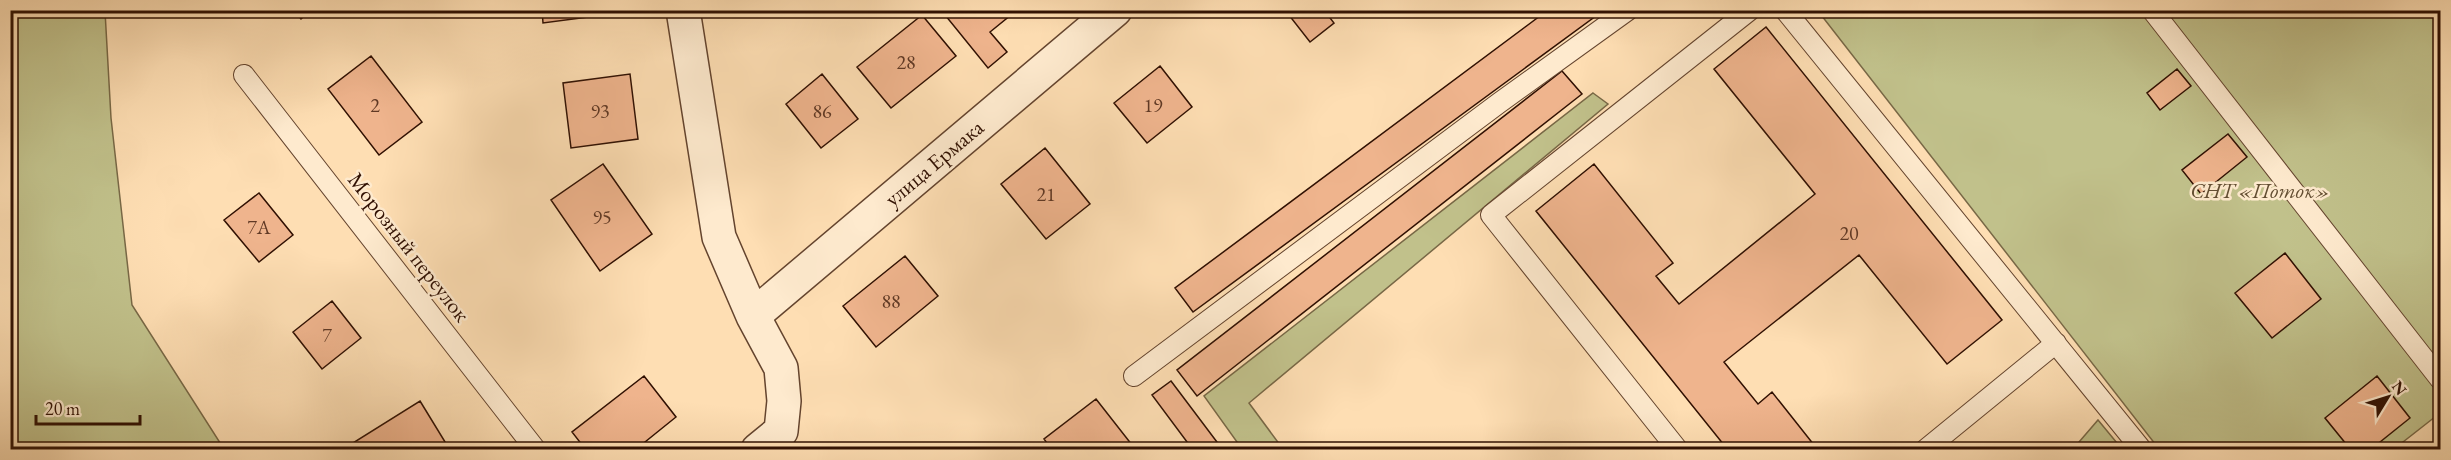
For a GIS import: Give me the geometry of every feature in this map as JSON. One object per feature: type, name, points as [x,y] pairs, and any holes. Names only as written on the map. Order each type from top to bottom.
[{"type":"street","points":[[683,10],[719,237],[753,316],[780,369],[784,401],[781,431],[758,450]]},
{"type":"street","name":"улица Ермака","points":[[753,316],[1115,10]]},
{"type":"lane","points":[[1134,376],[1499,103],[1628,10]]},
{"type":"lane","points":[[1678,450],[1491,215],[1749,10]]},
{"type":"lane","points":[[1785,10],[2142,450]]},
{"type":"lane","points":[[2152,10],[2440,379]]},
{"type":"lane","name":"Морозный переулок","points":[[244,75],[536,450]]},
{"type":"lane","points":[[1925,450],[2056,343]]},
{"type":"path","points":[[2426,450],[2440,438]]},
{"type":"green space","points":[[10,11],[105,11],[111,118],[132,305],[224,449],[11,449]]},
{"type":"green space","name":"СНТ «Поток»","points":[[1818,11],[2440,11],[2440,413],[2394,449],[2159,449]]},
{"type":"green space","points":[[1593,93],[1608,104],[1249,403],[1283,449],[1242,449],[1204,396]]},
{"type":"green space","points":[[2098,420],[2122,449],[2073,449]]},
{"type":"building","points":[[294,10],[311,10],[301,19]]},
{"type":"building","points":[[542,10],[634,10],[634,11],[543,23]]},
{"type":"building","points":[[941,10],[1017,10],[990,32],[1007,52],[988,68]]},
{"type":"building","points":[[1285,10],[1324,10],[1334,23],[1310,42]]},
{"type":"building","points":[[1548,10],[1604,10],[1193,312],[1175,288]]},
{"type":"building","points":[[922,15],[956,56],[891,108],[857,67]]},
{"type":"building","points":[[1766,27],[2002,320],[1947,364],[1859,255],[1724,362],[1758,404],[1772,392],[1818,450],[1728,450],[1536,211],[1594,164],[1673,263],[1656,276],[1679,304],[1815,194],[1714,69]]},
{"type":"building","points":[[371,56],[422,122],[379,155],[328,89]]},
{"type":"building","points":[[1160,66],[1192,107],[1147,143],[1114,103]]},
{"type":"building","points":[[2177,69],[2191,86],[2160,110],[2147,93]]},
{"type":"building","points":[[1562,71],[1582,94],[1197,396],[1177,370]]},
{"type":"building","points":[[630,74],[638,139],[571,148],[563,83]]},
{"type":"building","points":[[822,74],[858,119],[821,148],[786,104]]},
{"type":"building","points":[[2228,134],[2247,157],[2201,194],[2182,170]]},
{"type":"building","points":[[1045,148],[1090,204],[1046,239],[1001,184]]},
{"type":"building","points":[[603,164],[652,234],[600,271],[551,200]]},
{"type":"building","points":[[259,193],[293,235],[259,262],[224,220]]},
{"type":"building","points":[[2285,253],[2321,299],[2272,338],[2235,293]]},
{"type":"building","points":[[905,256],[938,296],[876,347],[843,306]]},
{"type":"building","points":[[332,301],[361,338],[322,369],[293,332]]},
{"type":"building","points":[[644,376],[676,417],[635,450],[586,450],[572,432]]},
{"type":"building","points":[[2377,376],[2410,418],[2370,450],[2351,450],[2325,418]]},
{"type":"building","points":[[1171,381],[1223,450],[1193,450],[1152,395]]},
{"type":"building","points":[[1096,399],[1136,450],[1052,450],[1044,439]]},
{"type":"building","points":[[420,401],[450,450],[350,450],[348,446]]}]
